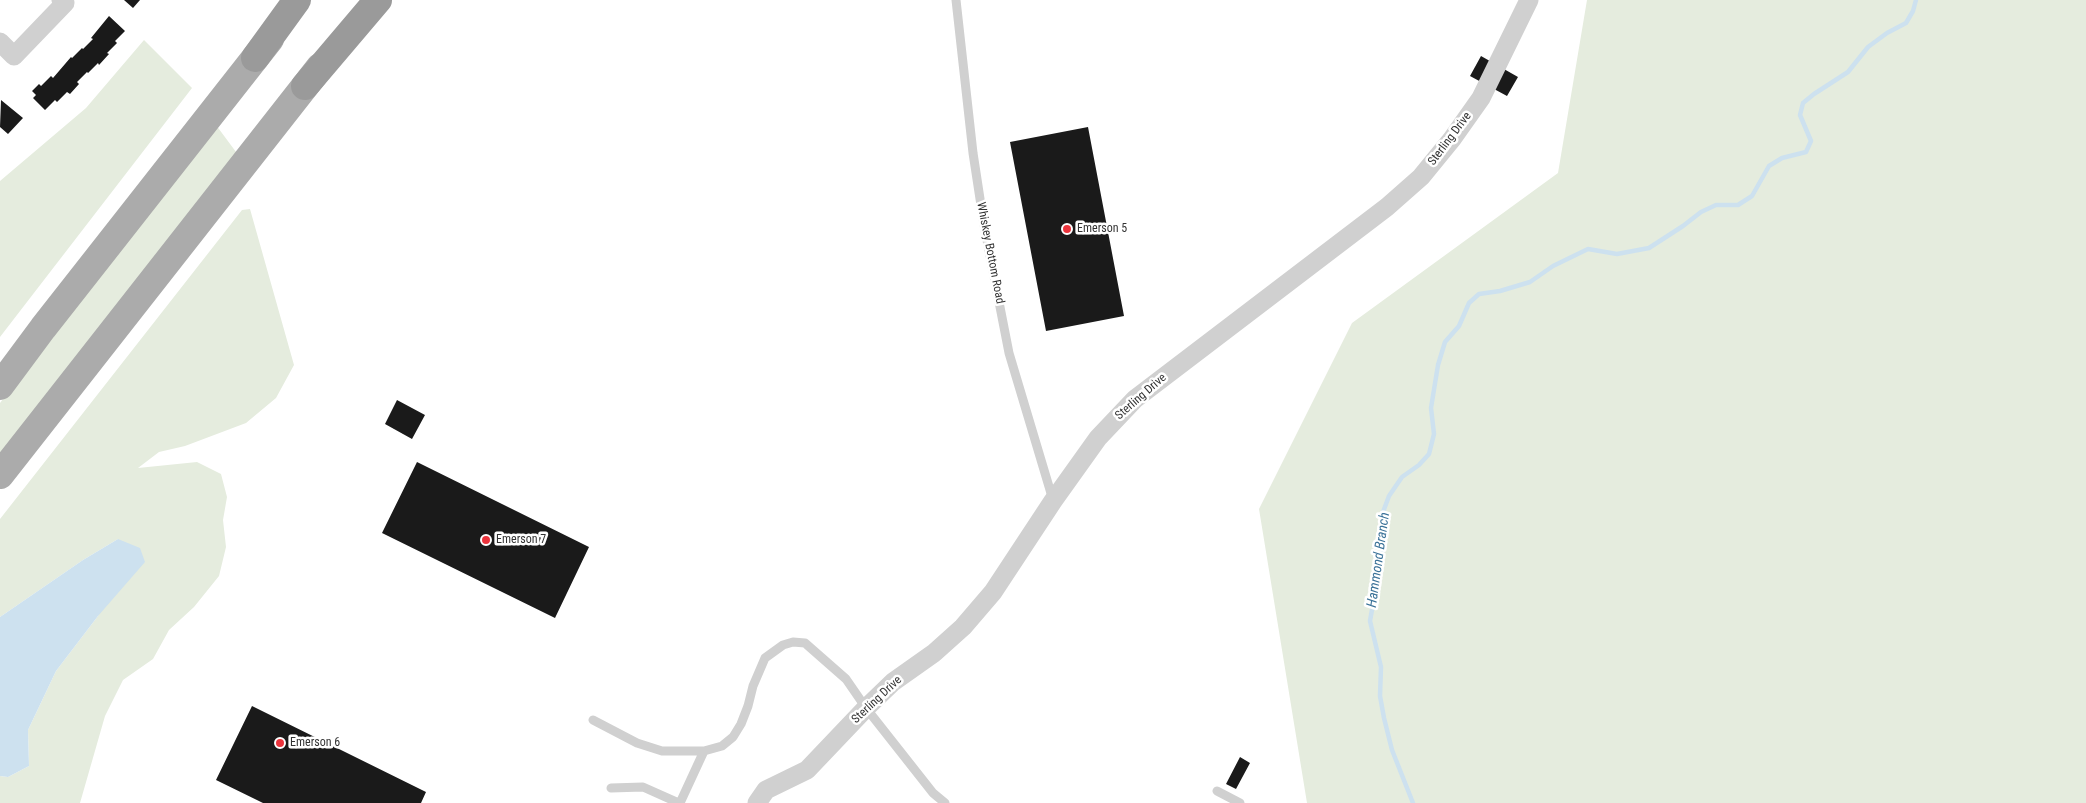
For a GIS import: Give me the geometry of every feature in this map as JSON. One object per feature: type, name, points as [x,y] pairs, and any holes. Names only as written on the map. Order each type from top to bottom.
[{"type":"highway","points":[[255,58],[298,0]]},
{"type":"highway","points":[[305,86],[378,0]]},
{"type":"main road","points":[[0,475],[372,0]]},
{"type":"main road","points":[[0,386],[43,328],[255,58]]},
{"type":"main road","points":[[0,376],[43,328]]},
{"type":"main road","points":[[0,489],[90,359]]},
{"type":"street","points":[[0,42],[14,56],[64,3],[61,0]]},
{"type":"street","name":"Sterling Drive","points":[[757,803],[766,790],[807,770],[893,682],[934,653],[963,627],[994,592],[1053,501],[1098,438],[1135,399],[1387,207],[1421,177],[1452,139],[1481,98],[1529,0]]},
{"type":"lane","name":"Whiskey Bottom Road","points":[[956,0],[973,153],[984,225],[1009,353],[1053,501]]},
{"type":"lane","points":[[592,720],[637,743],[662,751],[704,751],[722,746],[733,737],[741,724],[753,686],[765,658],[783,645],[794,642],[804,643],[846,679],[866,708],[933,794],[945,803]]},
{"type":"lane","points":[[611,788],[643,787],[680,803],[704,751]]},
{"type":"lane","points":[[1217,791],[1240,803]]},
{"type":"shaded area","points":[[1587,0],[2086,0],[2086,803],[1307,803],[1259,509],[1352,323],[1558,173]]},
{"type":"shaded area","points":[[144,40],[192,88],[0,337],[0,181],[86,108]]},
{"type":"shaded area","points":[[216,125],[239,156],[0,459],[0,403]]},
{"type":"shaded area","points":[[250,209],[294,365],[276,398],[246,423],[185,446],[159,452],[138,468],[197,462],[221,474],[227,497],[223,520],[226,547],[219,576],[194,607],[169,630],[153,659],[123,680],[105,716],[80,803],[0,803],[0,776],[8,777],[29,766],[28,730],[56,671],[98,616],[118,539],[83,560],[0,617],[0,519],[242,210]]},
{"type":"water","points":[[118,539],[140,548],[145,562],[98,616],[56,671],[28,730],[29,766],[8,777],[0,776],[0,617],[83,560]]},
{"type":"building","points":[[124,0],[140,0],[133,8]]},
{"type":"building","points":[[109,16],[125,31],[115,41],[117,43],[99,65],[98,63],[77,82],[79,84],[70,94],[67,92],[45,110],[33,98],[36,95],[32,91],[39,84],[41,86],[51,76],[53,78],[71,57],[83,49],[93,39],[91,38]]},
{"type":"building","points":[[1481,56],[1518,77],[1507,96],[1470,76]]},
{"type":"building","points":[[1,100],[23,118],[8,134],[0,127]]},
{"type":"building","name":"Emerson 5","points":[[1088,127],[1124,316],[1046,331],[1010,142]]},
{"type":"building","points":[[397,400],[425,415],[412,439],[385,424]]},
{"type":"building","name":"Emerson 7","points":[[417,462],[589,547],[555,618],[382,533]]},
{"type":"building","name":"Emerson 6","points":[[252,706],[426,792],[421,803],[263,803],[216,780]]},
{"type":"building","points":[[1240,757],[1250,763],[1236,789],[1226,784]]},
{"type":"waterway","name":"Hammond Branch","points":[[1413,803],[1392,750],[1384,718],[1380,696],[1381,667],[1370,621],[1384,541],[1383,512],[1389,496],[1402,477],[1419,465],[1429,454],[1434,434],[1431,408],[1438,365],[1445,342],[1459,326],[1469,303],[1479,294],[1500,291],[1530,282],[1553,266],[1588,249],[1617,254],[1649,248],[1701,212],[1716,205],[1738,205],[1752,196],[1769,166],[1782,158],[1806,152],[1811,141],[1800,115],[1803,103],[1848,72],[1868,47],[1887,33],[1906,23],[1913,11],[1916,0]]},
{"type":"place","name":"Emerson 5","points":[[1067,229]]},
{"type":"place","name":"Emerson 7","points":[[486,540]]},
{"type":"place","name":"Emerson 6","points":[[280,743]]}]
